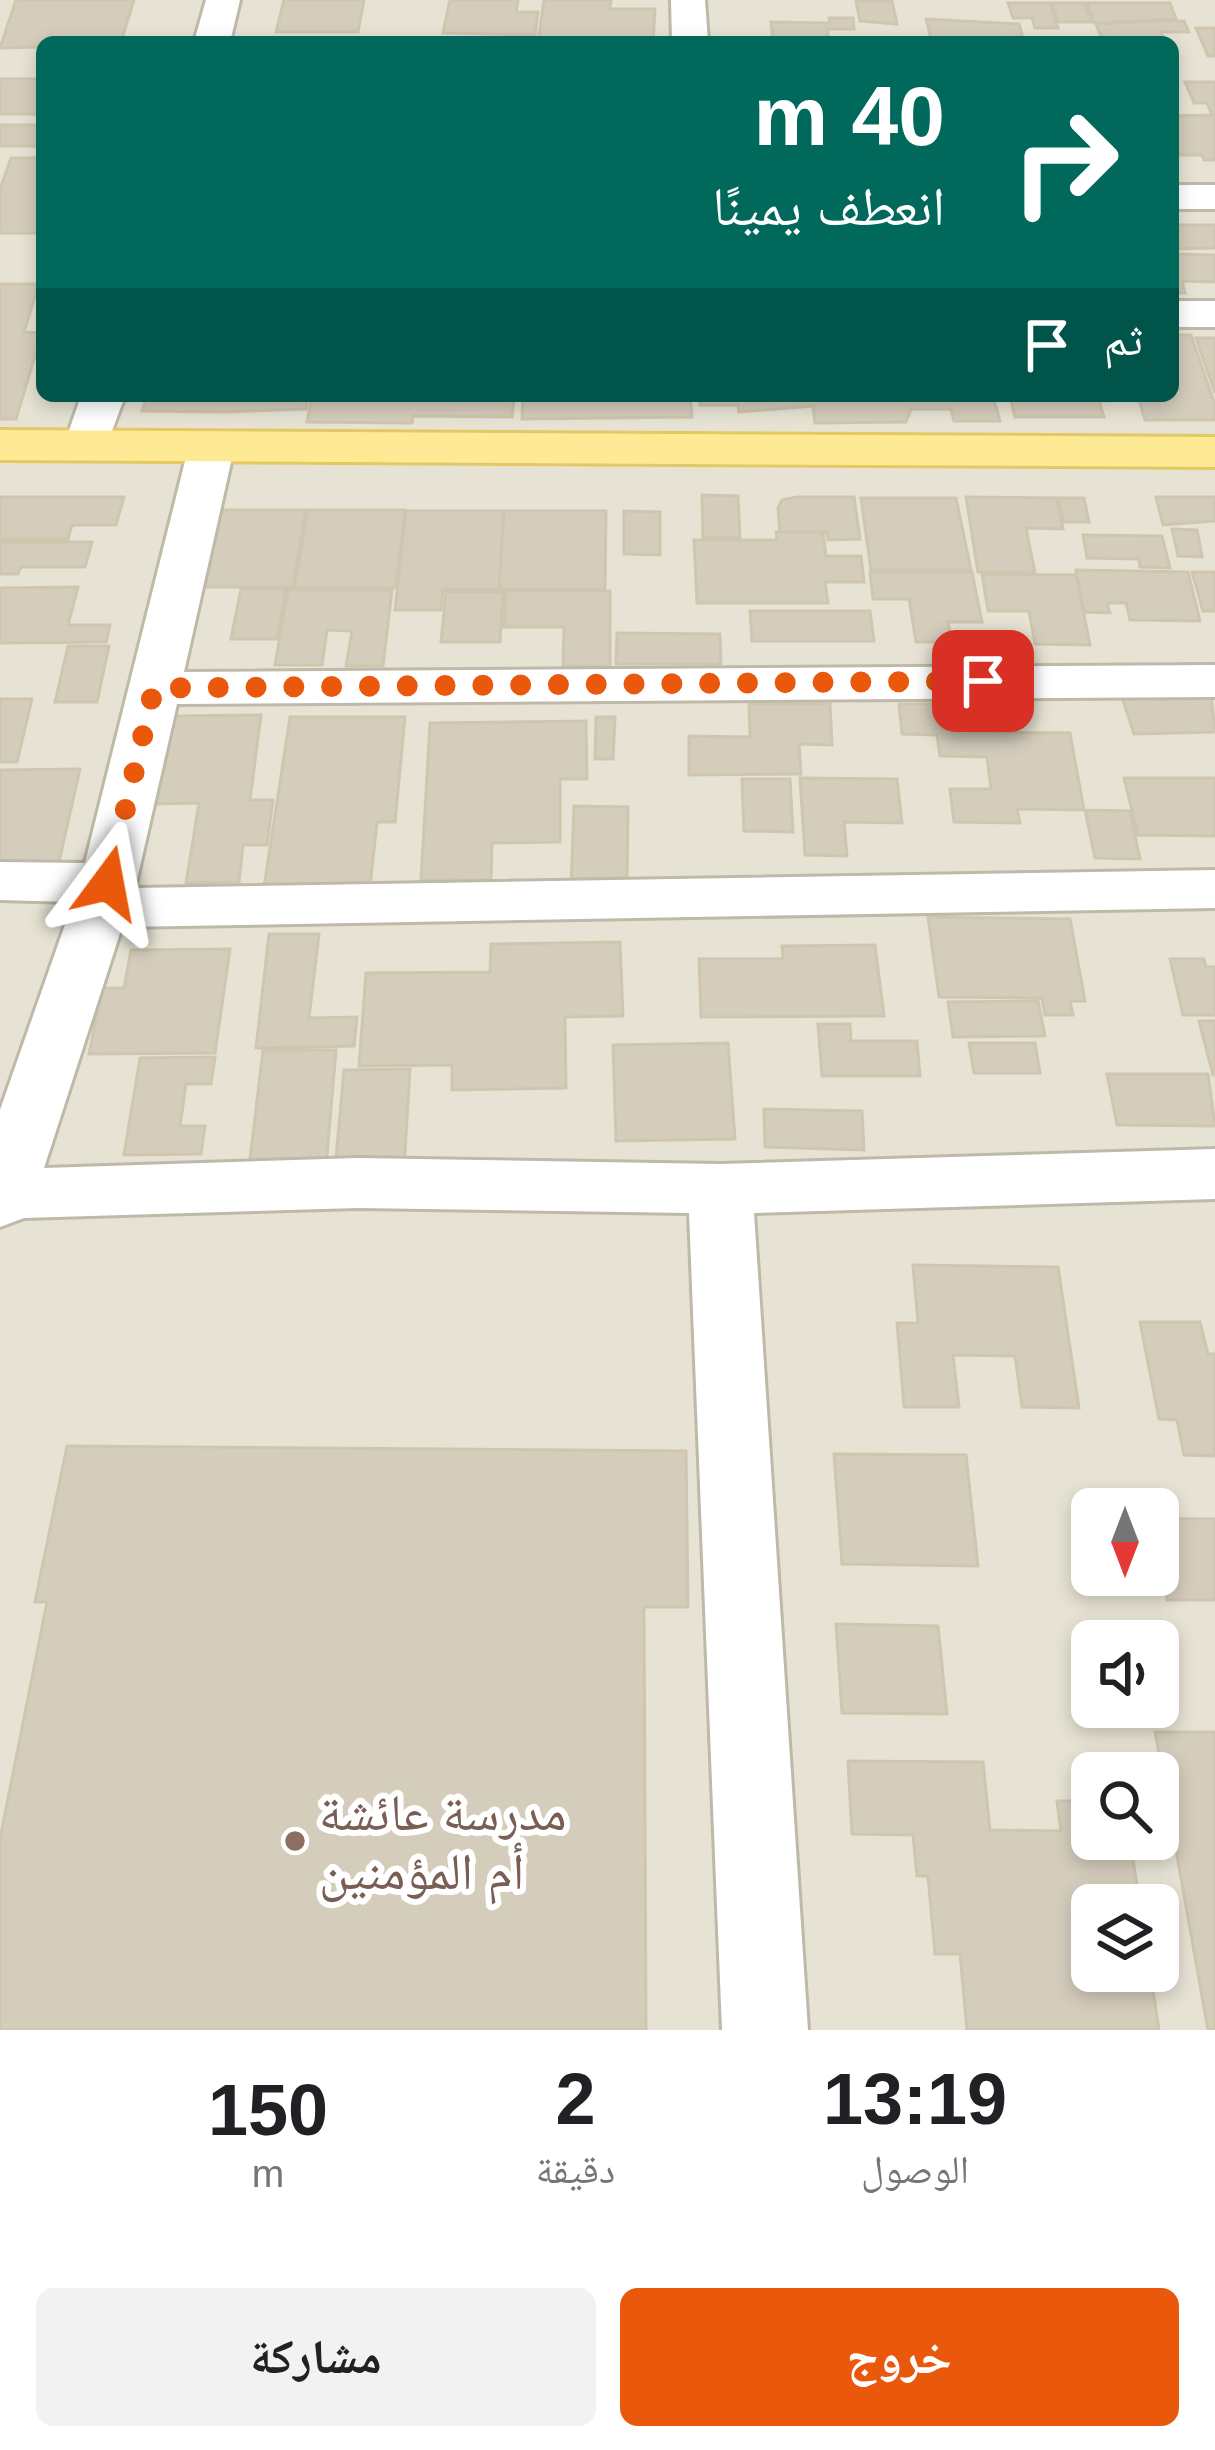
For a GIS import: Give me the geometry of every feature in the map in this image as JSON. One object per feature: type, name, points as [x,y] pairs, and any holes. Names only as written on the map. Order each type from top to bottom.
[{"type":"main road","points":[[0,445],[1215,452]]},
{"type":"street","points":[[214,36],[224,0]]},
{"type":"street","points":[[688,0],[690,36]]},
{"type":"street","points":[[1179,197],[1215,197]]},
{"type":"street","points":[[1179,314],[1215,314]]},
{"type":"street","points":[[87,445],[101,402]]},
{"type":"street","points":[[211,449],[103,896],[2,1198],[358,1183],[720,1189],[1215,1174]]},
{"type":"street","points":[[154,688],[1215,681]]},
{"type":"street","points":[[0,881],[103,896],[1215,890]]},
{"type":"street","points":[[720,1189],[765,2030]]},
{"type":"shaded area","points":[[0,0],[1215,0],[1215,2030],[0,2030]]},
{"type":"building","points":[[16,0],[134,0],[123,36],[36,36],[36,47],[0,48]]},
{"type":"building","points":[[284,0],[364,0],[358,32],[276,32]]},
{"type":"building","points":[[450,0],[518,0],[516,12],[538,12],[535,35],[443,33]]},
{"type":"building","points":[[544,0],[611,0],[610,9],[655,9],[653,36],[539,36]]},
{"type":"building","points":[[856,1],[892,1],[897,24],[860,21]]},
{"type":"building","points":[[1008,3],[1050,3],[1058,28],[1035,28],[1032,18],[1013,18]]},
{"type":"building","points":[[1052,3],[1084,3],[1091,22],[1058,22]]},
{"type":"building","points":[[1087,3],[1170,3],[1176,19],[1094,23]]},
{"type":"building","points":[[829,18],[853,18],[854,29],[827,29],[828,36],[772,36],[771,22],[830,23]]},
{"type":"building","points":[[926,19],[1019,24],[1022,36],[930,36]]},
{"type":"building","points":[[1184,21],[1189,32],[1101,36],[1096,24]]},
{"type":"building","points":[[1196,28],[1215,28],[1215,56],[1208,56]]},
{"type":"building","points":[[0,79],[36,79],[36,114],[0,114]]},
{"type":"building","points":[[1185,82],[1215,82],[1215,160],[1179,155],[1179,116],[1212,115],[1207,103],[1194,103]]},
{"type":"building","points":[[0,125],[36,125],[36,146],[0,146]]},
{"type":"building","points":[[11,158],[36,158],[36,233],[0,233],[0,189]]},
{"type":"building","points":[[1179,225],[1215,225],[1215,248],[1179,249]]},
{"type":"building","points":[[1179,254],[1215,255],[1215,282],[1182,281],[1185,293],[1179,293]]},
{"type":"building","points":[[0,284],[36,284],[24,332],[36,333],[36,353],[16,419],[0,419]]},
{"type":"building","points":[[1179,335],[1191,335],[1215,405],[1215,420],[1145,420],[1140,402],[1179,402]]},
{"type":"building","points":[[1196,338],[1215,338],[1215,393]]},
{"type":"building","points":[[145,402],[307,402],[306,409],[142,411]]},
{"type":"building","points":[[311,402],[513,402],[512,417],[307,422]]},
{"type":"building","points":[[523,402],[691,402],[692,417],[522,419]]},
{"type":"building","points":[[995,402],[1000,421],[954,421],[951,409],[911,409],[906,422],[815,423],[813,406],[739,412],[738,405],[700,405]]},
{"type":"building","points":[[1011,402],[1099,402],[1104,417],[1015,417]]},
{"type":"building","points":[[702,495],[738,496],[740,538],[703,537]]},
{"type":"building","points":[[0,497],[124,497],[116,525],[72,525],[68,539],[0,539]]},
{"type":"building","points":[[854,497],[860,539],[828,540],[827,532],[780,532],[778,508],[782,500]]},
{"type":"building","points":[[966,497],[1056,498],[1063,529],[1026,528],[1035,573],[978,572]]},
{"type":"building","points":[[1156,497],[1215,497],[1215,521],[1163,525]]},
{"type":"building","points":[[861,498],[956,498],[971,570],[871,570]]},
{"type":"building","points":[[1058,498],[1084,498],[1089,522],[1064,522]]},
{"type":"building","points":[[220,510],[306,510],[293,587],[203,587]]},
{"type":"building","points":[[308,510],[405,510],[396,588],[294,588]]},
{"type":"building","points":[[406,511],[504,511],[499,589],[443,589],[441,610],[395,610]]},
{"type":"building","points":[[504,511],[606,511],[605,589],[499,589]]},
{"type":"building","points":[[624,511],[660,512],[660,555],[624,554]]},
{"type":"building","points":[[1172,529],[1197,530],[1202,557],[1178,556]]},
{"type":"building","points":[[776,532],[823,532],[826,556],[861,556],[864,582],[825,582],[828,603],[697,603],[694,540],[777,540]]},
{"type":"building","points":[[1083,535],[1162,536],[1170,568],[1140,567],[1139,559],[1087,558]]},
{"type":"building","points":[[0,542],[92,542],[85,567],[21,567],[18,574],[0,574]]},
{"type":"building","points":[[1076,570],[1188,572],[1200,621],[1130,620],[1126,603],[1107,603],[1110,613],[1084,612]]},
{"type":"building","points":[[870,572],[972,572],[982,622],[948,622],[952,642],[916,642],[909,599],[873,599]]},
{"type":"building","points":[[1192,572],[1215,572],[1215,611],[1203,611]]},
{"type":"building","points":[[982,574],[1076,575],[1090,645],[1035,644],[1029,611],[988,611]]},
{"type":"building","points":[[78,587],[68,625],[110,625],[106,642],[0,643],[0,588]]},
{"type":"building","points":[[241,589],[286,589],[277,639],[231,639]]},
{"type":"building","points":[[288,590],[392,590],[383,666],[346,666],[352,631],[327,630],[322,665],[275,665]]},
{"type":"building","points":[[506,591],[610,591],[610,666],[563,666],[564,627],[504,627]]},
{"type":"building","points":[[446,592],[503,592],[500,642],[441,642]]},
{"type":"building","points":[[750,611],[870,611],[874,641],[752,641]]},
{"type":"building","points":[[617,633],[720,634],[721,664],[616,664]]},
{"type":"building","points":[[68,646],[109,646],[97,702],[55,702]]},
{"type":"building","points":[[1211,695],[1215,732],[1134,734],[1122,697]]},
{"type":"building","points":[[0,699],[32,699],[17,762],[0,762]]},
{"type":"building","points":[[749,704],[830,704],[832,745],[799,744],[801,774],[689,775],[689,736],[750,737]]},
{"type":"building","points":[[899,704],[966,704],[971,732],[1070,733],[1084,810],[1017,809],[1020,823],[954,822],[950,789],[991,789],[987,757],[940,756],[937,735],[902,734]]},
{"type":"building","points":[[261,715],[250,800],[273,800],[267,845],[243,845],[239,882],[186,883],[199,803],[153,804],[170,716]]},
{"type":"building","points":[[290,717],[405,717],[395,822],[377,822],[370,887],[264,887]]},
{"type":"building","points":[[596,717],[615,717],[613,759],[595,759]]},
{"type":"building","points":[[586,721],[587,779],[560,779],[560,842],[492,843],[491,880],[421,880],[430,723]]},
{"type":"building","points":[[80,769],[57,871],[0,872],[0,770]]},
{"type":"building","points":[[800,778],[897,779],[902,823],[844,822],[847,856],[805,855]]},
{"type":"building","points":[[1124,778],[1215,778],[1215,836],[1138,835]]},
{"type":"building","points":[[742,779],[790,779],[793,832],[744,831]]},
{"type":"building","points":[[574,806],[628,807],[627,886],[571,886]]},
{"type":"building","points":[[1085,810],[1130,811],[1140,859],[1095,858]]},
{"type":"building","points":[[928,917],[1070,919],[1085,1001],[1070,1001],[1073,1015],[1045,1015],[1042,998],[939,997]]},
{"type":"building","points":[[269,934],[319,934],[309,1018],[357,1017],[354,1046],[256,1048]]},
{"type":"building","points":[[620,942],[623,1016],[565,1017],[566,1088],[452,1090],[452,1065],[359,1066],[366,973],[490,972],[491,944]]},
{"type":"building","points":[[875,945],[884,1016],[701,1017],[699,959],[783,959],[782,946]]},
{"type":"building","points":[[230,949],[215,1053],[89,1054],[102,988],[124,988],[131,950]]},
{"type":"building","points":[[1170,959],[1204,959],[1206,967],[1215,967],[1215,1015],[1183,1015]]},
{"type":"building","points":[[1038,1001],[1045,1036],[953,1037],[948,1002]]},
{"type":"building","points":[[1199,1021],[1215,1021],[1215,1075],[1213,1075]]},
{"type":"building","points":[[818,1024],[850,1024],[851,1041],[917,1041],[920,1076],[822,1076]]},
{"type":"building","points":[[728,1043],[735,1139],[616,1141],[613,1045]]},
{"type":"building","points":[[969,1043],[1035,1043],[1040,1073],[974,1073]]},
{"type":"building","points":[[263,1050],[336,1050],[326,1167],[249,1168]]},
{"type":"building","points":[[215,1057],[211,1084],[186,1084],[180,1126],[205,1126],[201,1154],[124,1155],[140,1058]]},
{"type":"building","points":[[410,1069],[404,1169],[335,1169],[344,1070]]},
{"type":"building","points":[[1107,1074],[1208,1074],[1215,1126],[1117,1125]]},
{"type":"building","points":[[764,1109],[862,1111],[864,1150],[765,1147]]},
{"type":"building","points":[[913,1265],[1058,1267],[1079,1408],[1022,1407],[1015,1356],[953,1355],[959,1407],[904,1407],[897,1323],[918,1323]]},
{"type":"building","points":[[1140,1322],[1200,1322],[1208,1354],[1215,1354],[1215,1456],[1184,1455],[1177,1420],[1159,1419]]},
{"type":"building","points":[[67,1446],[686,1451],[688,1607],[644,1607],[646,2030],[0,2030],[0,1839],[47,1602],[35,1602]]},
{"type":"building","points":[[834,1454],[966,1455],[978,1566],[842,1564]]},
{"type":"building","points":[[1179,1519],[1215,1519],[1215,1600],[1167,1600],[1166,1596],[1179,1596]]},
{"type":"building","points":[[836,1624],[938,1626],[947,1714],[842,1713]]},
{"type":"building","points":[[1155,1732],[1215,1732],[1215,2030],[1208,2030],[1178,1860],[1179,1752],[1159,1752]]},
{"type":"building","points":[[848,1761],[983,1762],[990,1830],[1061,1831],[1057,1801],[1071,1801],[1071,1860],[1133,1860],[1137,1884],[1071,1884],[1071,1992],[1153,1992],[1159,2030],[967,2030],[960,1954],[935,1954],[928,1876],[917,1876],[913,1835],[852,1834]]},
{"type":"place","name":"مدرسة عائشة أم المؤمنين","points":[[295,1841]]},
{"type":"route","points":[[108,883],[154,688],[983,681]]}]
